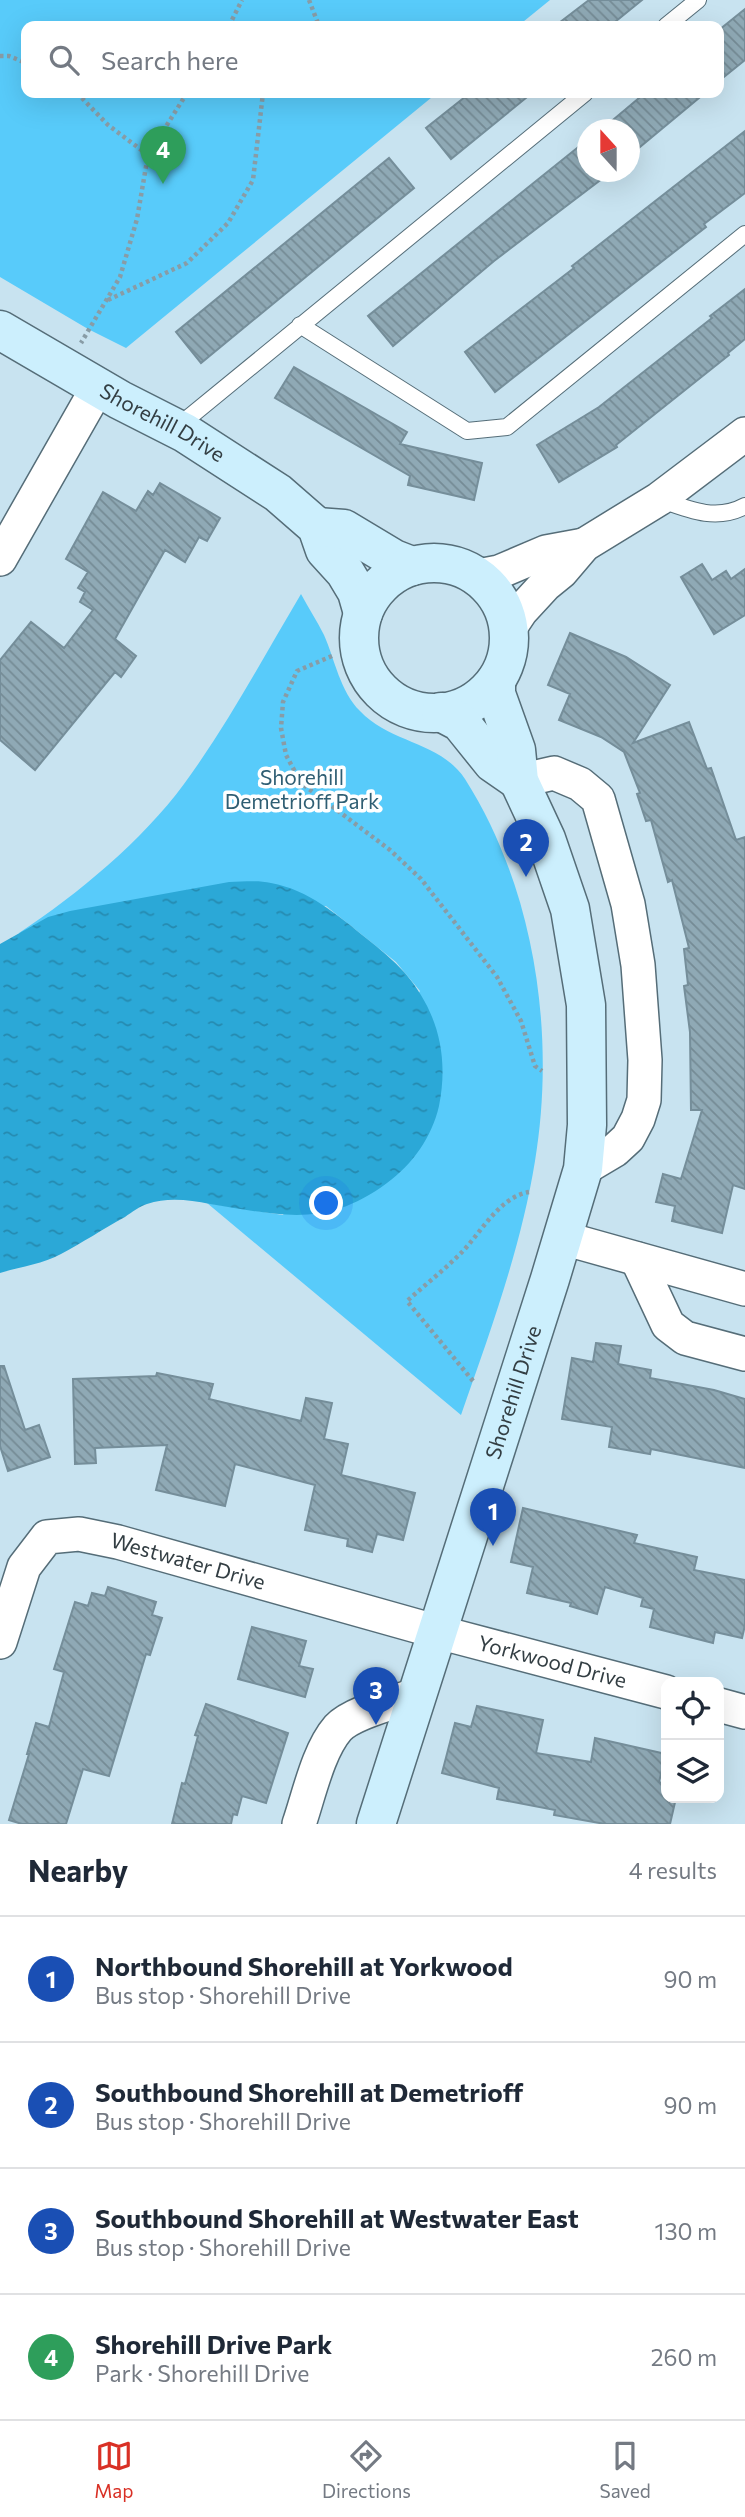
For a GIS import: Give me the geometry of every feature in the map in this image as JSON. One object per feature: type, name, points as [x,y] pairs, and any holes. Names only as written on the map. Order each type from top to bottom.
[{"type":"street","name":"Shorehill Drive","points":[[0,330],[98,387],[176,428],[278,493],[317,527],[325,550],[345,572],[357,592],[363,613]]},
{"type":"street","points":[[0,559],[98,387]]},
{"type":"street","points":[[509,629],[520,611],[561,572],[584,545],[659,499],[745,433]]},
{"type":"street","points":[[317,527],[344,529],[394,559],[412,566]]},
{"type":"street","points":[[478,576],[499,572],[546,552],[584,545]]},
{"type":"street","name":"Shorehill Drive","points":[[429,562],[446,563],[478,576],[496,594],[509,629],[506,661],[496,681],[466,706],[441,712],[401,706],[370,679],[360,653],[359,626],[374,592],[401,570],[429,562]]},
{"type":"street","name":"Shorehill Drive","points":[[376,1824],[583,1169],[587,1125],[586,1004],[570,909],[547,839],[519,781],[516,750],[496,695],[496,681]]},
{"type":"street","name":"Shorehill Drive","points":[[441,712],[460,722],[493,762],[519,781]]},
{"type":"street","points":[[519,781],[554,773],[580,784],[598,799],[628,904],[638,965],[645,1060],[644,1100],[628,1138],[615,1150],[583,1169]]},
{"type":"street","points":[[563,1238],[745,1289]]},
{"type":"street","points":[[637,1259],[668,1325],[685,1338],[745,1354]]},
{"type":"street","name":"Westwater Drive","points":[[0,1642],[24,1567],[47,1537],[79,1534],[118,1542],[438,1632]]},
{"type":"street","name":"Yorkwood Drive","points":[[438,1632],[661,1691]]},
{"type":"street","points":[[299,1824],[323,1754],[338,1728],[354,1717],[418,1694]]},
{"type":"street","points":[[724,1706],[745,1712]]},
{"type":"lane","points":[[672,21],[698,0]]},
{"type":"lane","points":[[176,428],[579,98]]},
{"type":"lane","points":[[300,325],[467,431],[507,427],[745,234]]},
{"type":"lane","points":[[659,499],[703,514],[719,514],[745,506]]},
{"type":"path","points":[[232,21],[242,0]]},
{"type":"path","points":[[309,0],[317,21]]},
{"type":"path","points":[[0,56],[21,61]]},
{"type":"path","points":[[82,98],[108,125],[148,155]]},
{"type":"path","points":[[79,347],[120,276],[137,219],[148,155],[184,98]]},
{"type":"path","points":[[105,301],[187,263],[228,223],[253,180],[261,98]]},
{"type":"path","points":[[332,656],[297,671],[283,702],[281,728],[286,755],[301,783],[390,850],[421,879],[497,977],[521,1021],[535,1066],[542,1071]]},
{"type":"path","points":[[473,1381],[407,1301],[460,1254],[507,1202],[519,1194],[529,1192]]},
{"type":"green space","points":[[0,0],[550,0],[524,21],[21,21],[21,98],[431,98],[126,348],[88,329],[0,277]]},
{"type":"green space","name":"Shorehill Demetrioff Park","points":[[301,594],[324,635],[347,694],[360,711],[386,730],[442,757],[465,779],[489,822],[508,867],[534,964],[541,1013],[543,1063],[535,1161],[513,1258],[461,1415],[207,1203],[283,1215],[420,991],[396,962],[326,906],[19,933],[108,865],[167,805],[215,738]]},
{"type":"water","points":[[229,882],[271,883],[310,897],[355,929],[405,973],[426,1003],[438,1035],[441,1052],[443,1070],[439,1106],[426,1139],[413,1159],[396,1176],[365,1198],[343,1207],[302,1215],[259,1212],[186,1200],[155,1202],[144,1205],[54,1257],[0,1273],[0,944],[48,917],[70,911]]},
{"type":"building","points":[[589,0],[642,0],[616,21],[562,21]]},
{"type":"building","points":[[745,9],[745,60],[724,77],[724,26]]},
{"type":"building","points":[[464,98],[526,98],[451,159],[426,128]]},
{"type":"building","points":[[639,98],[699,98],[640,147],[640,119],[614,119]]},
{"type":"building","points":[[745,131],[745,193],[704,224],[706,227],[495,392],[465,352]]},
{"type":"building","points":[[577,148],[577,182],[598,182],[494,261],[393,346],[368,316]]},
{"type":"building","points":[[389,158],[414,188],[201,363],[176,332]]},
{"type":"building","points":[[745,289],[745,339],[728,353],[729,355],[616,445],[617,447],[559,482],[537,445],[599,407]]},
{"type":"building","points":[[294,367],[407,432],[400,444],[482,463],[474,500],[408,485],[410,476],[275,398]]},
{"type":"building","points":[[160,483],[220,518],[207,541],[199,537],[185,562],[165,550],[115,639],[136,656],[121,677],[115,672],[35,770],[0,740],[0,660],[31,622],[64,648],[93,610],[80,602],[85,592],[78,588],[88,572],[66,559],[103,492],[136,511],[148,491],[153,495]]},
{"type":"building","points":[[702,564],[712,580],[726,571],[731,579],[745,569],[745,615],[714,634],[681,577]]},
{"type":"building","points":[[570,633],[626,657],[670,685],[633,743],[689,722],[707,769],[711,768],[736,840],[745,837],[745,1189],[733,1185],[722,1233],[672,1221],[675,1206],[656,1202],[663,1174],[681,1179],[702,1110],[691,1110],[690,1032],[684,986],[688,985],[684,949],[689,948],[672,880],[668,882],[651,820],[646,821],[637,794],[640,793],[624,752],[601,737],[559,720],[570,694],[548,685]]},
{"type":"building","points":[[596,1343],[621,1346],[618,1364],[651,1370],[650,1378],[745,1399],[745,1468],[651,1449],[650,1454],[609,1447],[612,1427],[562,1419],[572,1358],[593,1362]]},
{"type":"building","points":[[0,1366],[4,1366],[25,1430],[39,1425],[50,1457],[8,1471],[0,1446]]},
{"type":"building","points":[[157,1373],[213,1384],[209,1399],[301,1421],[306,1398],[332,1403],[324,1439],[348,1444],[341,1475],[415,1493],[403,1540],[377,1534],[372,1552],[347,1546],[348,1539],[305,1530],[315,1485],[235,1464],[225,1506],[156,1490],[167,1445],[95,1448],[96,1463],[75,1464],[73,1379],[156,1376]]},
{"type":"building","points":[[523,1508],[637,1535],[634,1543],[697,1557],[694,1570],[745,1580],[745,1625],[742,1638],[715,1632],[713,1643],[650,1627],[654,1609],[641,1606],[643,1598],[605,1587],[597,1614],[570,1606],[571,1603],[527,1593],[533,1567],[511,1562]]},
{"type":"building","points":[[108,1587],[156,1602],[152,1615],[162,1618],[150,1655],[146,1654],[109,1776],[83,1769],[66,1824],[22,1824],[9,1820],[36,1723],[49,1727],[64,1672],[54,1669],[75,1602],[88,1606],[92,1593],[105,1596]]},
{"type":"building","points":[[252,1627],[306,1641],[299,1666],[313,1669],[305,1697],[238,1679]]},
{"type":"building","points":[[206,1704],[288,1733],[266,1803],[242,1796],[237,1815],[233,1814],[231,1824],[172,1824],[198,1736],[195,1735]]},
{"type":"building","points":[[477,1706],[543,1720],[536,1753],[591,1762],[595,1738],[661,1753],[661,1803],[675,1803],[670,1824],[605,1824],[554,1815],[555,1810],[497,1799],[499,1788],[442,1773],[455,1723],[471,1727]]},
{"type":"place","name":"Shorehill Drive Park","points":[[163,184]]},
{"type":"place","name":"Southbound Shorehill at Demetrioff","points":[[526,877]]},
{"type":"place","name":"Northbound Shorehill at Yorkwood","points":[[493,1546]]},
{"type":"place","name":"Southbound Shorehill at Westwater East","points":[[376,1725]]}]
